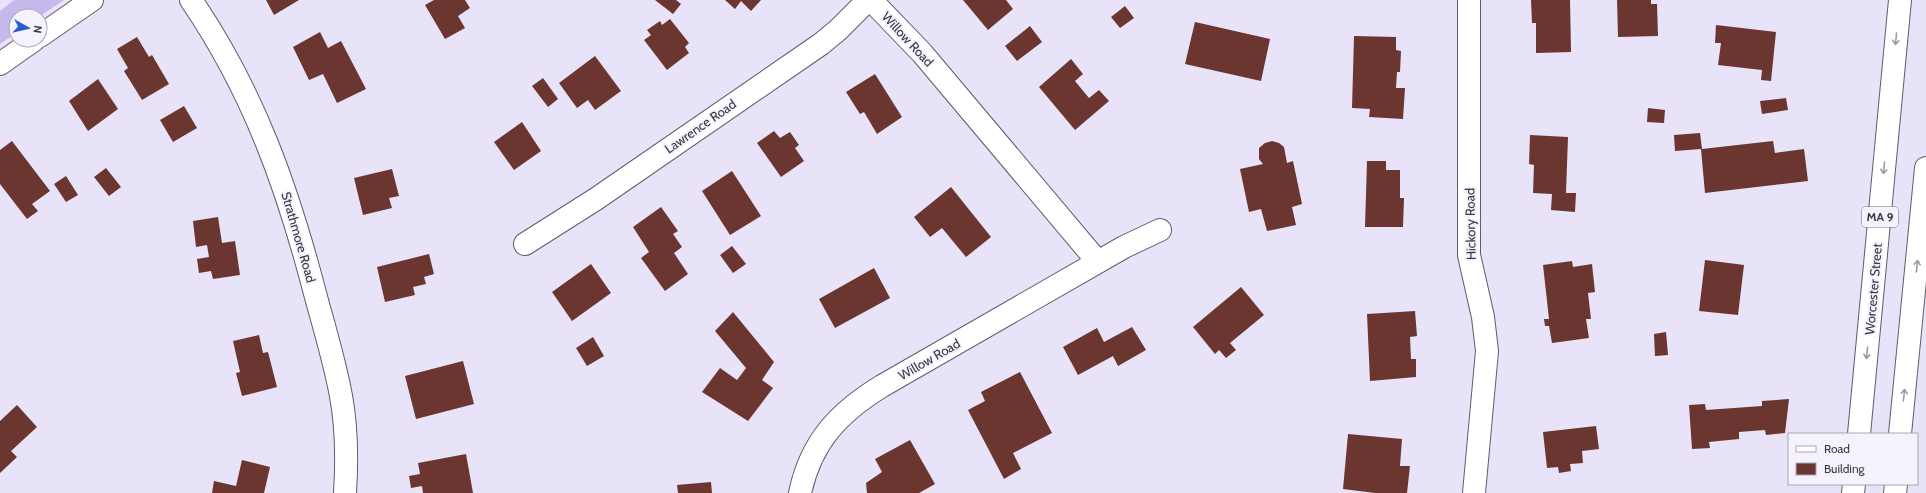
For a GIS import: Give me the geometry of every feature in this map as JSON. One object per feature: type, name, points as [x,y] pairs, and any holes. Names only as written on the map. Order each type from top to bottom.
[{"type":"main road","points":[[48,30],[92,0]]},
{"type":"main road","name":"Strathmore Road","points":[[191,0],[209,28],[246,95],[272,153],[288,196],[305,253],[342,398],[346,435],[345,493]]},
{"type":"main road","name":"Lawrence Road","points":[[525,244],[596,199],[821,44],[870,0]]},
{"type":"main road","name":"Willow Road","points":[[870,0],[922,53],[1098,262]]},
{"type":"main road","name":"Hickory Road","points":[[1469,0],[1469,255],[1483,317],[1487,351],[1474,493]]},
{"type":"main road","name":"Worcester Street","points":[[1859,433],[1900,0]]},
{"type":"main road","points":[[0,64],[23,48]]},
{"type":"main road","points":[[1900,433],[1923,231],[1926,168]]},
{"type":"main road","name":"Willow Road","points":[[800,493],[808,465],[819,443],[833,424],[854,405],[882,386],[1124,247],[1160,230]]},
{"type":"shaded area","points":[[14,0],[64,0],[48,11],[48,8],[8,8],[8,38],[0,44],[0,11]]},
{"type":"building","points":[[266,0],[299,0],[274,15]]},
{"type":"building","points":[[434,0],[465,0],[470,8],[458,16],[465,28],[445,39],[425,5]]},
{"type":"building","points":[[655,0],[676,0],[681,4],[673,14]]},
{"type":"building","points":[[725,0],[761,0],[751,11],[741,1],[735,9]]},
{"type":"building","points":[[963,0],[1006,0],[1013,9],[988,30]]},
{"type":"building","points":[[1531,0],[1570,0],[1571,52],[1536,53],[1536,23],[1532,23]]},
{"type":"building","points":[[1617,0],[1651,0],[1651,4],[1657,4],[1658,36],[1618,37]]},
{"type":"building","points":[[1125,6],[1134,18],[1120,28],[1111,17]]},
{"type":"building","points":[[670,19],[689,43],[685,47],[689,53],[667,70],[644,40],[651,35],[647,30],[660,21],[662,25]]},
{"type":"building","points":[[1195,22],[1270,39],[1261,81],[1185,64]]},
{"type":"building","points":[[1716,25],[1776,32],[1771,81],[1761,80],[1762,70],[1718,65],[1721,43],[1715,43]]},
{"type":"building","points":[[1030,26],[1042,42],[1017,61],[1005,46]]},
{"type":"building","points":[[320,32],[328,48],[341,41],[366,89],[337,103],[323,74],[309,80],[293,47]]},
{"type":"building","points":[[1354,36],[1396,37],[1396,50],[1401,51],[1400,72],[1397,72],[1396,88],[1405,88],[1403,119],[1369,117],[1370,109],[1352,108]]},
{"type":"building","points":[[137,37],[149,57],[152,55],[169,84],[142,100],[124,71],[128,68],[117,49]]},
{"type":"building","points":[[595,56],[621,91],[595,110],[588,100],[577,108],[559,83]]},
{"type":"building","points":[[1071,59],[1083,74],[1075,81],[1089,98],[1099,90],[1109,101],[1075,130],[1039,87]]},
{"type":"building","points":[[875,74],[902,117],[877,134],[864,112],[860,114],[846,92]]},
{"type":"building","points":[[543,78],[558,99],[548,107],[532,86]]},
{"type":"building","points":[[98,79],[118,109],[88,131],[69,101]]},
{"type":"building","points":[[1786,98],[1788,110],[1762,114],[1760,101]]},
{"type":"building","points":[[184,106],[197,128],[173,142],[160,120]]},
{"type":"building","points":[[1648,108],[1665,110],[1664,123],[1647,122]]},
{"type":"building","points":[[522,122],[541,151],[514,170],[494,142]]},
{"type":"building","points":[[774,131],[780,138],[790,132],[799,145],[795,148],[804,161],[781,177],[757,143]]},
{"type":"building","points":[[1700,133],[1702,149],[1773,141],[1775,153],[1804,149],[1808,181],[1705,193],[1701,149],[1675,151],[1674,135]]},
{"type":"building","points":[[1530,135],[1568,137],[1566,193],[1576,193],[1575,212],[1551,210],[1552,194],[1533,193],[1534,165],[1529,164]]},
{"type":"building","points":[[12,141],[50,191],[32,204],[38,211],[27,219],[0,184],[0,150]]},
{"type":"building","points":[[1272,141],[1279,143],[1284,147],[1287,163],[1293,161],[1302,204],[1292,207],[1296,225],[1267,231],[1261,209],[1249,212],[1240,169],[1263,164],[1259,159],[1259,148],[1265,143]]},
{"type":"building","points":[[1367,161],[1386,161],[1386,170],[1400,170],[1400,198],[1404,198],[1403,227],[1365,227]]},
{"type":"building","points":[[106,168],[121,187],[109,196],[94,177]]},
{"type":"building","points":[[392,169],[399,196],[389,198],[392,208],[363,215],[354,178]]},
{"type":"building","points":[[732,171],[761,216],[730,235],[702,191]]},
{"type":"building","points":[[66,176],[78,195],[66,202],[54,184]]},
{"type":"building","points":[[951,187],[991,237],[966,257],[942,228],[930,237],[914,217]]},
{"type":"building","points":[[661,207],[678,231],[673,234],[682,247],[674,253],[688,274],[665,291],[641,258],[649,252],[633,227]]},
{"type":"building","points":[[218,217],[222,243],[235,241],[240,275],[213,279],[211,271],[199,273],[197,259],[209,257],[207,245],[196,247],[193,221]]},
{"type":"building","points":[[732,246],[746,264],[733,273],[720,255]]},
{"type":"building","points":[[429,254],[434,274],[424,277],[426,284],[413,287],[415,295],[385,302],[377,267]]},
{"type":"building","points":[[1705,260],[1744,265],[1738,315],[1699,311]]},
{"type":"building","points":[[1572,261],[1573,267],[1592,264],[1595,292],[1588,293],[1591,319],[1586,319],[1589,338],[1552,343],[1549,326],[1545,326],[1544,319],[1549,319],[1543,265]]},
{"type":"building","points":[[591,264],[611,293],[572,321],[552,292]]},
{"type":"building","points":[[874,268],[890,298],[835,328],[819,299]]},
{"type":"building","points":[[1241,287],[1264,315],[1230,343],[1236,350],[1226,358],[1219,350],[1215,354],[1193,327]]},
{"type":"building","points":[[1415,311],[1417,336],[1410,337],[1411,359],[1416,359],[1416,377],[1370,381],[1367,314]]},
{"type":"building","points":[[733,312],[774,362],[762,380],[773,388],[748,421],[702,392],[720,368],[737,380],[746,368],[715,331]]},
{"type":"building","points":[[1132,327],[1146,350],[1118,366],[1113,356],[1078,375],[1063,347],[1097,328],[1104,342]]},
{"type":"building","points":[[1666,332],[1668,355],[1655,356],[1654,334]]},
{"type":"building","points":[[259,335],[263,353],[268,352],[277,387],[242,396],[236,373],[240,372],[233,341]]},
{"type":"building","points":[[593,337],[604,356],[587,366],[576,348]]},
{"type":"building","points":[[463,361],[474,404],[416,419],[405,376]]},
{"type":"building","points":[[1020,372],[1052,433],[1013,453],[1021,469],[1004,479],[968,410],[985,401],[981,392]]},
{"type":"building","points":[[1789,399],[1785,433],[1766,435],[1765,430],[1739,432],[1739,439],[1709,442],[1710,448],[1692,449],[1689,405],[1705,404],[1706,410],[1762,406],[1762,401]]},
{"type":"building","points":[[17,405],[37,427],[11,451],[17,457],[0,473],[0,421]]},
{"type":"building","points":[[1596,426],[1599,449],[1582,451],[1583,463],[1570,464],[1571,471],[1559,473],[1558,467],[1547,468],[1543,432]]},
{"type":"building","points":[[1348,434],[1402,439],[1400,466],[1410,466],[1407,493],[1375,493],[1343,489]]},
{"type":"building","points":[[910,440],[935,484],[919,493],[867,493],[866,483],[882,472],[875,459]]},
{"type":"building","points":[[466,454],[473,493],[423,493],[422,486],[411,488],[409,476],[420,474],[418,463]]},
{"type":"building","points":[[242,460],[270,467],[264,493],[212,493],[214,481],[236,486]]},
{"type":"building","points":[[711,482],[712,493],[678,493],[677,485]]}]
